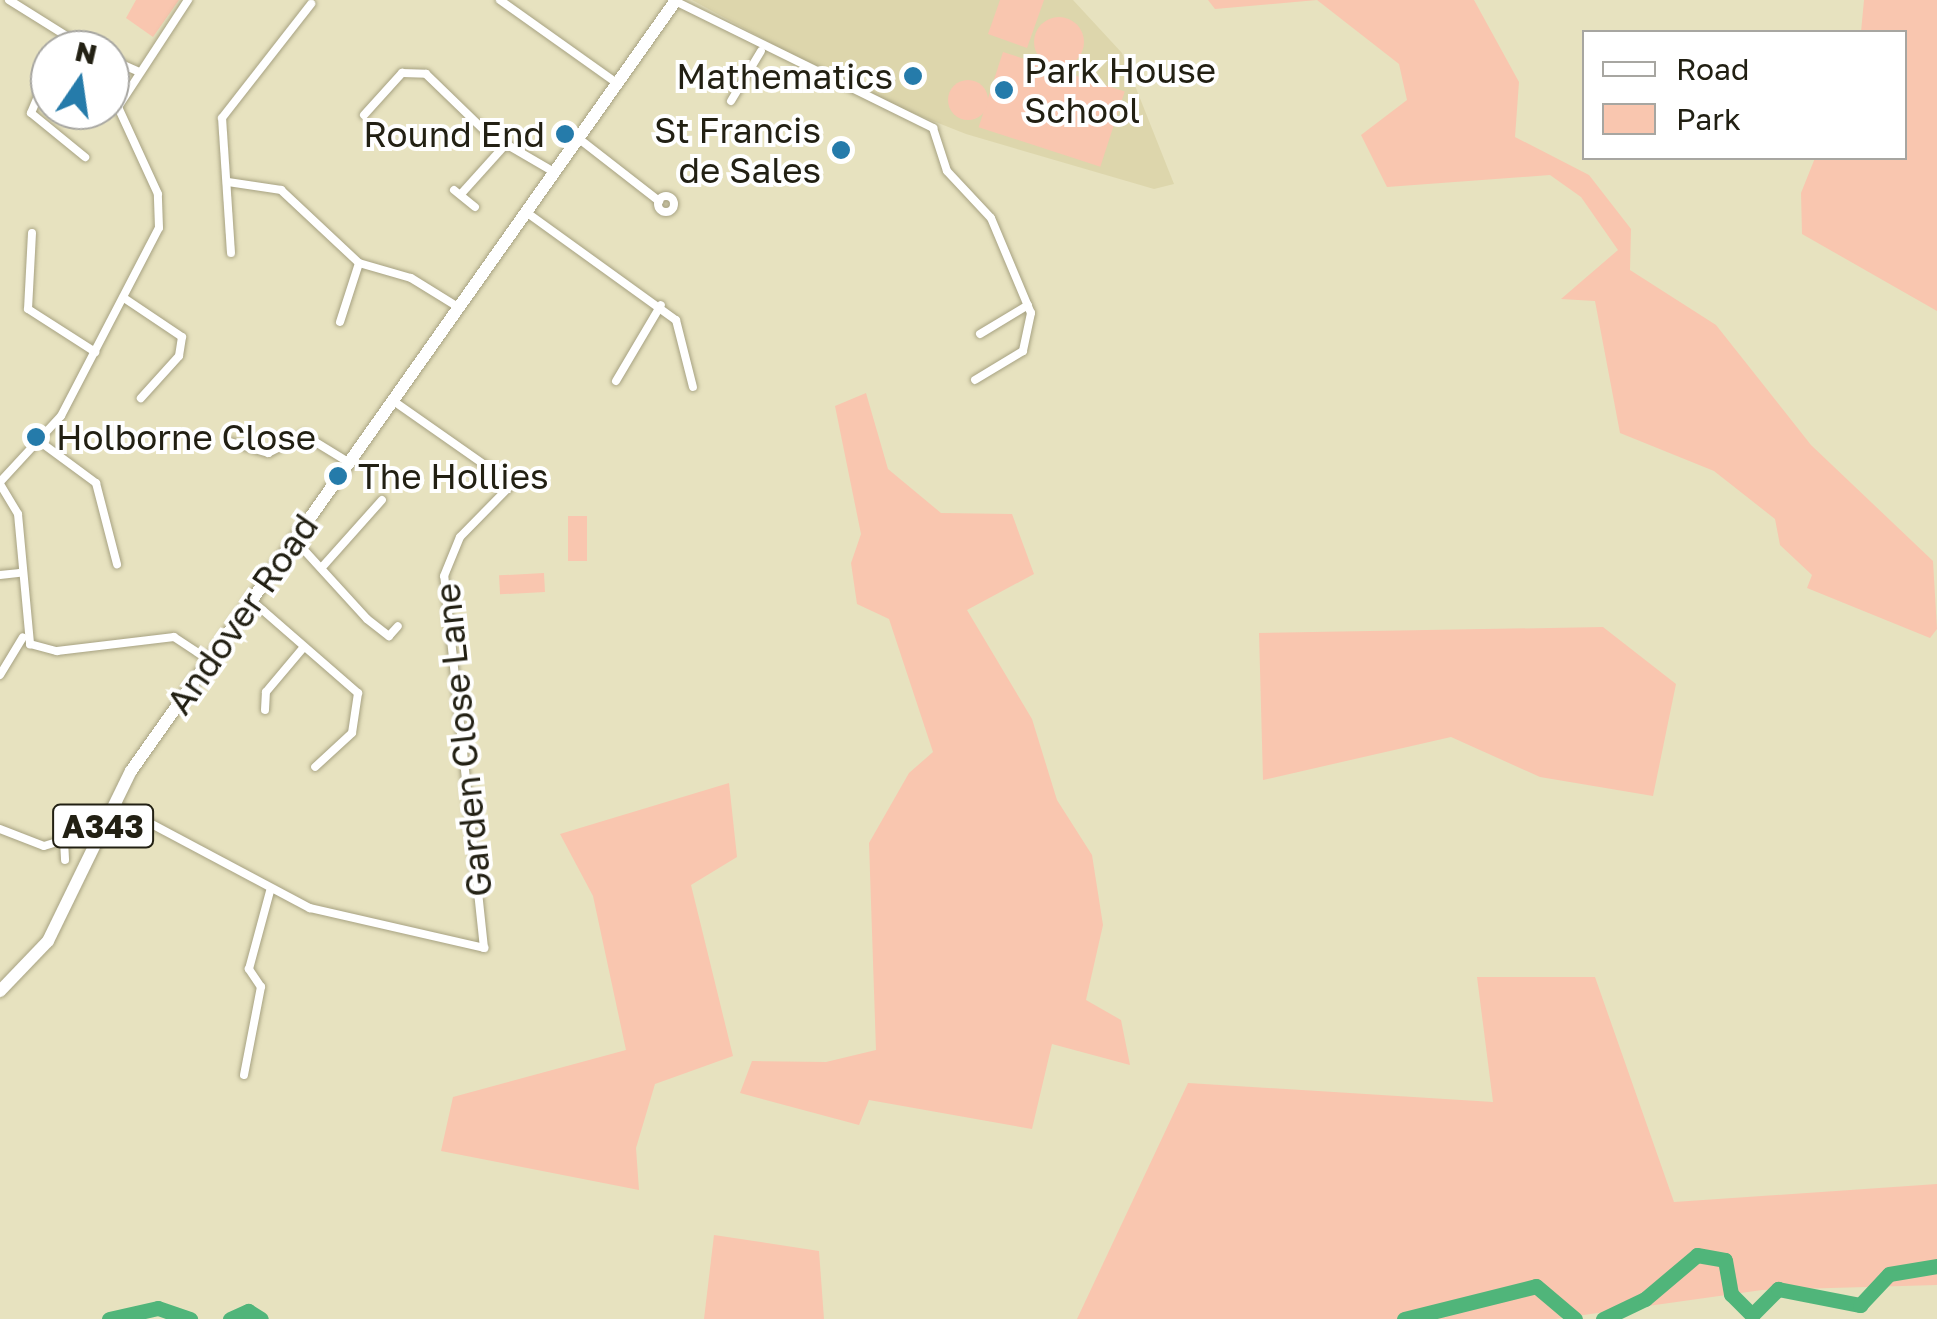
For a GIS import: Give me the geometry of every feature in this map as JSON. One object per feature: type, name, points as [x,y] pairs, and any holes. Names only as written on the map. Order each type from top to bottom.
[{"type":"main road","name":"Andover Road","points":[[0,991],[48,941],[112,803],[209,660],[675,0]]},
{"type":"street","points":[[10,0],[52,30]]},
{"type":"street","points":[[0,675],[23,637],[18,514],[0,483],[39,441],[95,352],[161,221],[155,188],[118,119],[136,71],[188,0]]},
{"type":"street","points":[[500,0],[617,83]]},
{"type":"street","points":[[675,0],[761,50],[933,128],[948,171],[984,204],[1028,305],[1034,328],[1023,351],[975,380]]},
{"type":"street","points":[[231,253],[222,118],[311,4]]},
{"type":"street","points":[[731,102],[761,50]]},
{"type":"street","points":[[406,58],[409,70],[506,144],[554,172]]},
{"type":"street","points":[[130,68],[136,71]]},
{"type":"street","points":[[364,114],[409,70]]},
{"type":"street","points":[[51,130],[81,155],[83,143]]},
{"type":"street","points":[[578,138],[659,201]]},
{"type":"street","points":[[475,207],[458,192],[506,144]]},
{"type":"street","points":[[228,182],[280,190],[359,263],[412,278],[458,307]]},
{"type":"street","points":[[526,212],[660,306],[686,340],[693,387]]},
{"type":"street","points":[[32,234],[28,309],[95,352]]},
{"type":"street","points":[[340,322],[359,263]]},
{"type":"street","points":[[124,298],[182,337],[179,356],[144,395],[140,384]]},
{"type":"street","points":[[980,334],[1028,305]]},
{"type":"street","points":[[616,381],[660,306]]},
{"type":"street","name":"Garden Close Lane","points":[[112,803],[270,891],[484,948],[444,576],[460,537],[512,484],[392,400]]},
{"type":"street","points":[[230,442],[268,453],[302,431],[348,462]]},
{"type":"street","points":[[39,441],[96,483],[118,564]]},
{"type":"street","points":[[324,565],[382,500]]},
{"type":"street","points":[[294,540],[324,565],[367,619],[390,636],[398,626]]},
{"type":"street","points":[[0,575],[18,573]]},
{"type":"street","points":[[251,600],[358,692],[352,732],[315,767]]},
{"type":"street","points":[[23,637],[57,651],[174,638],[209,660]]},
{"type":"street","points":[[265,710],[266,692],[303,648]]},
{"type":"street","points":[[2,832],[44,846],[64,840],[88,812],[106,819]]},
{"type":"street","points":[[64,840],[65,860]]},
{"type":"street","points":[[248,978],[270,891]]},
{"type":"street","points":[[236,977],[248,978],[261,987],[244,1075]]},
{"type":"shaded area","name":"Park House School","points":[[692,0],[1073,0],[1122,53],[1174,184],[1154,189],[966,134],[870,96],[877,83],[845,66],[837,79]]},
{"type":"green space","points":[[136,0],[179,0],[153,37],[126,18]]},
{"type":"green space","points":[[1000,0],[1044,0],[1027,48],[988,34]]},
{"type":"green space","points":[[1208,0],[1317,0],[1215,9]]},
{"type":"green space","points":[[1317,0],[1474,0],[1519,82],[1515,137],[1589,175],[1631,229],[1630,270],[1716,325],[1811,445],[1933,561],[1937,629],[1930,638],[1807,588],[1812,575],[1780,545],[1775,519],[1714,471],[1620,433],[1595,301],[1561,299],[1618,250],[1581,197],[1550,175],[1387,187],[1361,135],[1407,100],[1399,64]]},
{"type":"green space","points":[[1864,0],[1937,0],[1937,311],[1802,234],[1801,193],[1814,160],[1907,160],[1907,30],[1861,30]]},
{"type":"green space","points":[[1059,17],[1076,25],[1084,42],[1076,59],[1059,67],[1042,59],[1034,42],[1042,25]]},
{"type":"green space","points":[[1003,52],[1125,92],[1100,167],[979,127]]},
{"type":"green space","points":[[968,80],[982,86],[988,100],[982,114],[968,120],[954,114],[948,100],[954,86]]},
{"type":"green space","points":[[866,393],[888,469],[941,513],[1012,514],[1034,574],[967,610],[1032,719],[1057,800],[1092,855],[1103,925],[1086,1000],[1121,1020],[1130,1065],[1052,1044],[1032,1129],[869,1100],[859,1125],[740,1093],[752,1061],[826,1062],[876,1050],[869,843],[909,773],[933,752],[889,619],[857,604],[851,563],[861,534],[835,406]]},
{"type":"green space","points":[[568,516],[587,516],[587,561],[568,561]]},
{"type":"green space","points":[[544,573],[545,592],[500,594],[499,575]]},
{"type":"green space","points":[[1603,627],[1676,684],[1653,796],[1540,777],[1451,737],[1263,780],[1259,633]]},
{"type":"green space","points":[[729,783],[737,857],[691,885],[733,1056],[655,1084],[636,1148],[639,1190],[441,1151],[453,1097],[626,1050],[593,896],[560,834]]},
{"type":"green space","points":[[1477,977],[1595,977],[1674,1202],[1937,1184],[1937,1285],[1762,1290],[1555,1319],[1077,1319],[1188,1083],[1493,1102]]},
{"type":"green space","points":[[714,1235],[819,1251],[824,1319],[704,1319]]},
{"type":"waterway","points":[[1603,1319],[1645,1299],[1697,1255],[1725,1260],[1731,1294],[1752,1315],[1778,1289],[1860,1305],[1889,1274],[1937,1266]]},
{"type":"waterway","points":[[1404,1319],[1536,1286],[1575,1319]]},
{"type":"waterway","points":[[109,1319],[158,1308],[190,1319]]},
{"type":"waterway","points":[[230,1319],[248,1311],[261,1319]]},
{"type":"place","name":"Mathematics","points":[[913,76]]},
{"type":"place","name":"Park House School","points":[[1004,90]]},
{"type":"place","name":"Round End","points":[[565,134]]},
{"type":"place","name":"St Francis de Sales","points":[[841,150]]},
{"type":"place","name":"Holborne Close","points":[[36,437]]},
{"type":"place","name":"The Hollies","points":[[338,476]]}]
